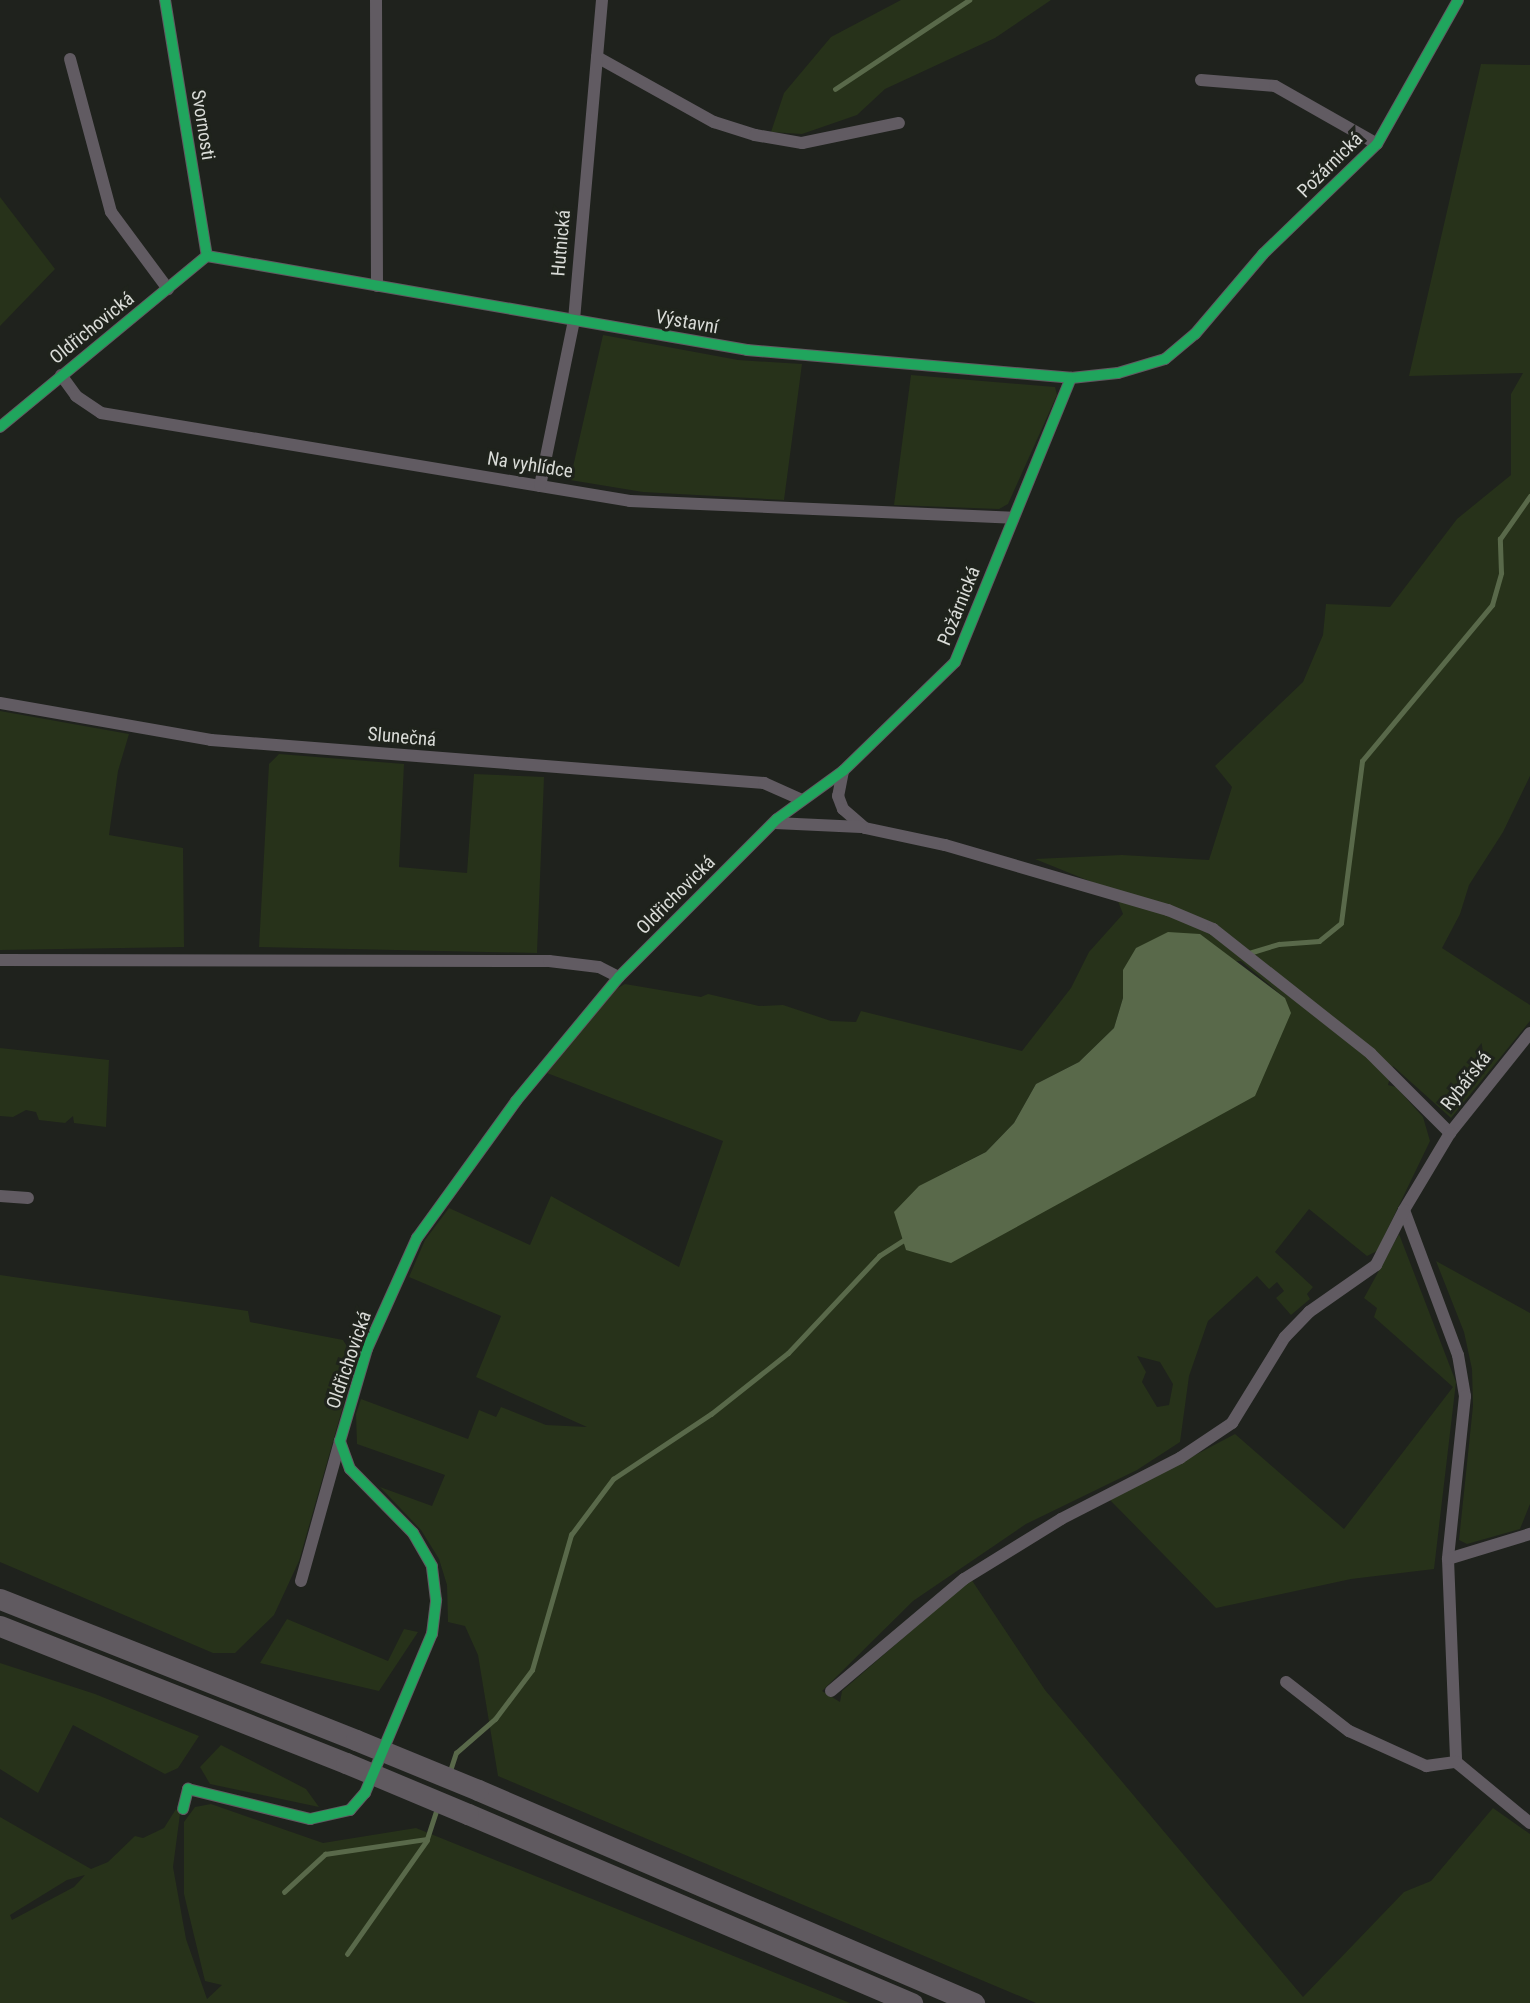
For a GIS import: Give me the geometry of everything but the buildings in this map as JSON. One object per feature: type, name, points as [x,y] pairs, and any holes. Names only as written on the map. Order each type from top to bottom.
[{"type":"highway","points":[[0,1599],[478,1790],[974,2003]]},
{"type":"highway","points":[[0,1626],[346,1763],[912,2003]]},
{"type":"street","name":"Svornosti","points":[[165,0],[207,257]]},
{"type":"street","points":[[376,0],[377,286]]},
{"type":"street","name":"Hutnická","points":[[540,486],[574,320],[602,0]]},
{"type":"street","name":"Požárnická","points":[[1164,359],[1195,334],[1263,254],[1377,144],[1458,0]]},
{"type":"street","points":[[597,58],[714,122],[755,135],[802,142],[900,123]]},
{"type":"street","points":[[70,59],[111,212],[168,289]]},
{"type":"street","name":"Požárnická","points":[[1201,80],[1275,86],[1377,144]]},
{"type":"street","name":"Výstavní","points":[[207,257],[747,349],[1071,378],[1118,373],[1164,359]]},
{"type":"street","name":"Oldřichovická","points":[[0,427],[207,257]]},
{"type":"street","name":"Na vyhlídce","points":[[61,375],[76,396],[101,412],[630,501],[1013,518]]},
{"type":"street","name":"Požárnická","points":[[775,822],[800,799],[843,771],[955,662],[1071,378]]},
{"type":"street","name":"Slunečná","points":[[0,703],[211,740],[764,783],[800,799]]},
{"type":"street","points":[[843,771],[838,796],[847,814],[864,828]]},
{"type":"street","name":"Oldřichovická","points":[[301,1581],[367,1349],[417,1238],[516,1101],[619,976],[775,822]]},
{"type":"street","points":[[775,822],[864,828],[945,845],[1167,911],[1213,929],[1282,980],[1371,1054],[1450,1133]]},
{"type":"street","points":[[0,960],[549,961],[599,967],[619,976]]},
{"type":"street","name":"Rybářská","points":[[831,1691],[964,1579],[1061,1519],[1181,1458],[1232,1423],[1285,1337],[1309,1312],[1376,1265],[1435,1155],[1530,1033]]},
{"type":"street","points":[[0,1196],[28,1198]]},
{"type":"street","points":[[1404,1210],[1458,1355],[1465,1396],[1448,1559],[1456,1762]]},
{"type":"street","points":[[183,1809],[188,1790],[310,1819],[331,1817],[350,1810],[378,1770],[417,1662],[432,1634],[432,1566],[413,1533],[350,1469],[340,1441]]},
{"type":"street","points":[[1448,1559],[1530,1534]]},
{"type":"street","points":[[1286,1682],[1349,1731],[1426,1766],[1456,1762],[1530,1823]]},
{"type":"shaded area","points":[[901,0],[1051,0],[995,38],[885,89],[857,115],[802,134],[771,132],[784,93],[831,37]]},
{"type":"shaded area","points":[[1481,64],[1530,65],[1530,776],[1503,832],[1469,885],[1460,914],[1442,948],[1530,1005],[1530,1021],[1451,1118],[1393,1066],[1388,1085],[1396,1087],[1423,1117],[1430,1141],[1377,1251],[1367,1256],[1309,1209],[1275,1252],[1313,1287],[1307,1294],[1310,1299],[1291,1315],[1276,1298],[1284,1291],[1277,1282],[1269,1289],[1257,1276],[1208,1321],[1189,1376],[1180,1442],[1137,1470],[1026,1524],[913,1601],[822,1691],[840,1702],[842,1691],[971,1579],[1045,1690],[1303,1997],[1404,1892],[1431,1881],[1493,1808],[1530,1834],[1530,2003],[1036,2003],[498,1776],[478,1655],[465,1626],[448,1622],[447,1585],[439,1559],[421,1530],[380,1487],[432,1506],[445,1475],[357,1444],[356,1414],[361,1399],[468,1439],[479,1410],[496,1417],[501,1407],[546,1425],[587,1427],[476,1377],[501,1316],[409,1277],[425,1240],[449,1208],[530,1245],[551,1196],[679,1267],[723,1141],[547,1073],[616,989],[625,984],[701,997],[708,994],[759,1006],[783,1005],[831,1021],[856,1022],[861,1011],[1022,1051],[1071,988],[1089,952],[1123,914],[1114,891],[1035,859],[1122,855],[1209,860],[1232,787],[1215,766],[1303,682],[1323,635],[1326,604],[1390,607],[1457,519],[1511,475],[1511,394],[1523,373],[1409,376]],"holes":[[[1241,961],[1285,998],[987,1151],[1014,1123],[1036,1084],[1079,1062],[1114,1028],[1123,998],[1123,970]],[[1137,1356],[1160,1362],[1173,1384],[1169,1405],[1157,1407],[1142,1382],[1146,1372]]]},
{"type":"shaded area","points":[[0,197],[55,269],[0,326]]},
{"type":"shaded area","points":[[603,335],[738,360],[802,364],[784,500],[643,492],[570,480]]},
{"type":"shaded area","points":[[911,375],[1055,387],[1057,395],[1008,504],[999,509],[894,505]]},
{"type":"shaded area","points":[[0,711],[129,734],[118,771],[109,835],[183,848],[184,947],[0,950]]},
{"type":"shaded area","points":[[279,754],[404,764],[399,867],[467,873],[474,774],[544,777],[537,953],[259,947],[269,764]]},
{"type":"shaded area","points":[[1168,932],[1200,934],[1285,998],[1291,1013],[1255,1096],[951,1263],[906,1250],[894,1212],[919,1186],[986,1152],[1014,1123],[1036,1084],[1079,1062],[1114,1028],[1123,998],[1123,970],[1136,948]]},
{"type":"shaded area","points":[[0,1048],[109,1060],[106,1127],[74,1123],[73,1116],[65,1123],[39,1120],[36,1112],[26,1110],[13,1117],[0,1116]]},
{"type":"shaded area","points":[[1399,1234],[1456,1382],[1434,1569],[1351,1579],[1216,1608],[1110,1500],[1235,1434],[1344,1529],[1453,1387],[1374,1317],[1377,1308],[1364,1298]]},
{"type":"shaded area","points":[[1436,1261],[1530,1313],[1530,1504],[1520,1529],[1467,1544],[1459,1540],[1473,1406],[1472,1369],[1464,1332]]},
{"type":"shaded area","points":[[0,1275],[248,1311],[250,1322],[343,1340],[355,1364],[299,1561],[274,1615],[235,1653],[213,1653],[0,1562]]},
{"type":"shaded area","points":[[287,1619],[388,1661],[404,1629],[418,1632],[379,1691],[260,1663]]},
{"type":"shaded area","points":[[0,1663],[95,1694],[199,1736],[178,1768],[165,1774],[73,1725],[38,1793],[0,1769]]},
{"type":"shaded area","points":[[221,1745],[306,1789],[319,1807],[210,1784],[200,1767]]},
{"type":"shaded area","points":[[211,1804],[323,1843],[416,1828],[850,2003],[0,2003],[0,1817],[91,1869],[108,1862],[135,1836],[143,1838],[164,1828],[176,1809],[180,1814],[173,1867],[186,1939],[207,1999],[222,1985],[205,1981],[184,1894],[184,1822],[195,1807]],"holes":[[[85,1875],[74,1887],[12,1920],[10,1915],[67,1880]]]},
{"type":"waterway","points":[[835,89],[969,0]]},
{"type":"waterway","points":[[1249,953],[1279,944],[1319,941],[1341,923],[1362,761],[1492,605],[1501,573],[1500,539],[1530,496]]},
{"type":"waterway","points":[[450,1771],[456,1753],[495,1719],[532,1670],[571,1535],[613,1479],[711,1414],[788,1353],[879,1256],[905,1239]]},
{"type":"waterway","points":[[284,1892],[325,1854],[427,1839],[437,1809]]},
{"type":"waterway","points":[[347,1954],[427,1840]]},
{"type":"cycle path","points":[[165,0],[207,256]]},
{"type":"cycle path","points":[[207,256],[747,350],[1071,378],[1118,373],[1165,359],[1195,334],[1263,254],[1377,144],[1458,0]]},
{"type":"cycle path","points":[[0,427],[207,256]]},
{"type":"cycle path","points":[[183,1809],[188,1789],[310,1819],[350,1810],[365,1793],[432,1634],[436,1600],[432,1566],[413,1533],[350,1469],[340,1441],[367,1349],[417,1238],[516,1101],[619,977],[777,819],[843,771],[955,662],[1071,378]]}]
